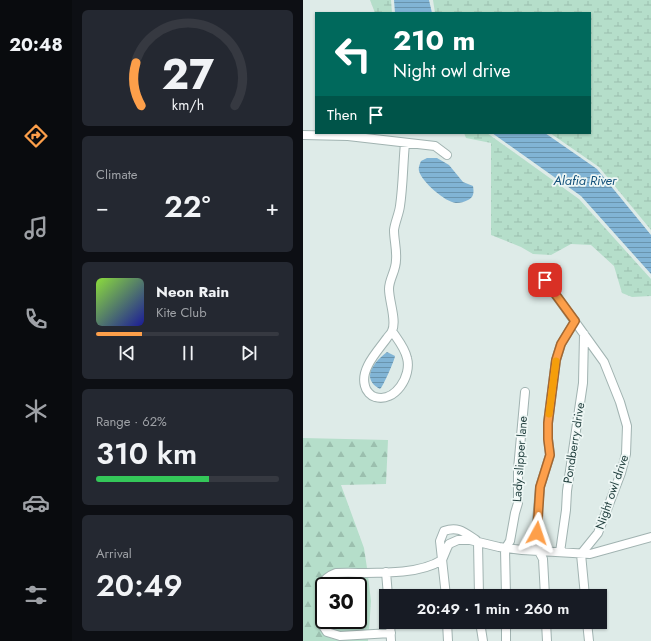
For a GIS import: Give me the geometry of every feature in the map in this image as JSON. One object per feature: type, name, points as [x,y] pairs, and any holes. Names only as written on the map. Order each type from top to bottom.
[{"type":"street","points":[[303,135],[348,136],[435,146],[447,155]]},
{"type":"street","points":[[393,331],[372,358],[365,371],[364,381],[366,390],[373,397],[384,398],[395,394],[408,372],[408,359],[403,347],[393,331],[393,316],[389,298],[389,286],[396,262],[394,229],[400,208],[405,143]]},
{"type":"street","name":"Night owl drive","points":[[545,280],[604,362],[620,402],[627,426],[626,454],[621,473],[598,533],[581,554]]},
{"type":"street","points":[[545,589],[543,559],[535,544],[540,487],[550,455],[548,423],[556,360],[561,344],[575,321]]},
{"type":"street","name":"Pondberry drive","points":[[560,552],[583,383],[583,334]]},
{"type":"street","name":"Lady slipper lane","points":[[505,549],[509,541],[518,503],[518,469],[525,392]]},
{"type":"street","points":[[445,589],[440,540],[443,531],[452,528],[459,529],[478,542]]},
{"type":"street","points":[[391,637],[340,636],[327,632],[323,626],[321,587],[323,581],[336,573],[386,572],[415,570],[430,567],[442,560],[447,548],[453,542],[464,540],[505,549],[590,554],[651,537]]},
{"type":"street","points":[[478,542],[479,589]]},
{"type":"street","points":[[505,549],[505,589]]},
{"type":"street","points":[[581,554],[584,589]]},
{"type":"street","points":[[386,572],[387,589]]},
{"type":"street","points":[[447,629],[448,641]]},
{"type":"street","points":[[482,629],[483,641]]},
{"type":"street","points":[[506,629],[506,641]]},
{"type":"street","points":[[546,629],[547,641]]},
{"type":"street","points":[[588,629],[589,641]]},
{"type":"green space","points":[[370,0],[391,0],[392,12],[375,12]]},
{"type":"green space","points":[[433,0],[651,0],[651,230],[599,167],[551,134],[591,134],[591,12],[435,12]]},
{"type":"green space","points":[[464,134],[488,134],[579,199],[651,279],[651,296],[632,297],[622,293],[614,266],[591,245],[571,244],[551,255],[533,254],[521,247],[491,235],[491,143],[466,138]]},
{"type":"green space","points":[[303,438],[388,440],[386,484],[341,485],[364,548],[367,568],[336,569],[327,572],[322,577],[315,577],[315,629],[321,629],[324,635],[333,639],[368,639],[368,641],[303,641]]},
{"type":"green space","points":[[368,576],[371,601],[369,631],[340,632],[329,629],[367,629],[367,577],[336,577]]},
{"type":"water","points":[[394,0],[429,0],[432,12],[395,12]]},
{"type":"water","name":"Alafia River","points":[[493,134],[546,134],[597,169],[651,235],[651,274],[581,196]]},
{"type":"water","points":[[427,158],[437,158],[449,165],[463,182],[473,186],[472,196],[464,202],[451,202],[429,186],[419,171],[421,161]]},
{"type":"water","points":[[387,352],[395,356],[389,373],[380,389],[374,385],[370,375],[374,365]]},
{"type":"slow traffic","points":[[549,414],[556,361]]},
{"type":"route","points":[[537,533],[540,487],[550,455],[548,423],[556,360],[561,344],[575,321],[545,280]]}]
